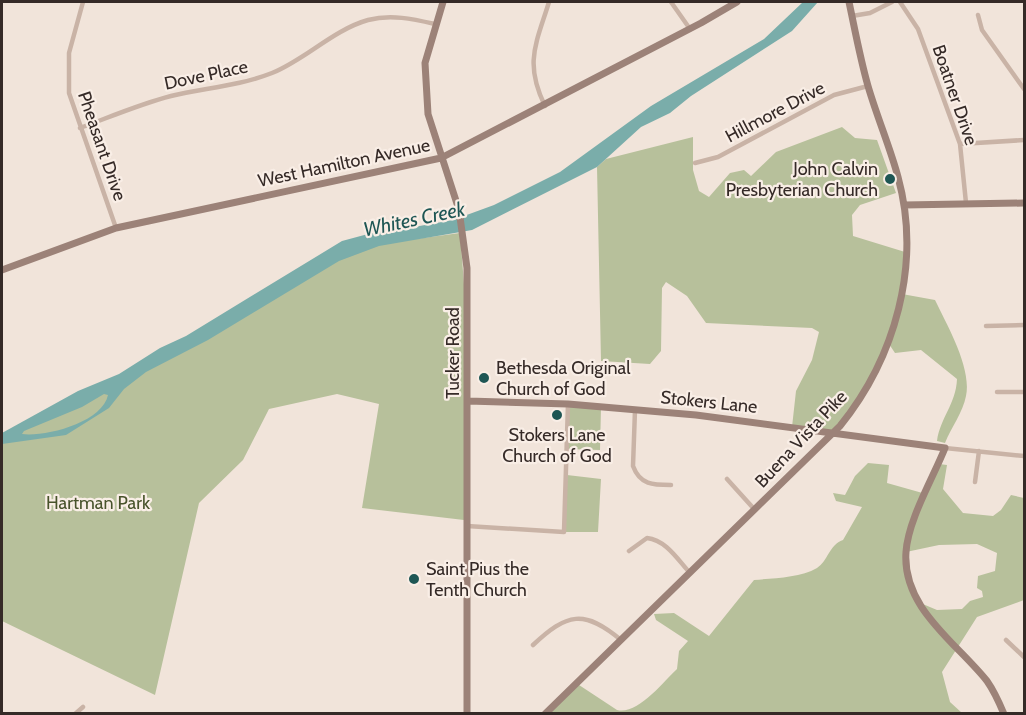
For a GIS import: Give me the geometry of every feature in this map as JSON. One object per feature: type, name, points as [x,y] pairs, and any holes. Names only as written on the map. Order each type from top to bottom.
[{"type":"street","name":"Pheasant Drive","points":[[83,2],[69,52],[68,77],[71,99],[116,228]]},
{"type":"street","name":"Tucker Road","points":[[443,2],[425,63],[425,85],[428,114],[459,210],[465,237],[468,401],[467,714]]},
{"type":"street","points":[[545,106],[535,85],[532,66],[549,2]]},
{"type":"street","points":[[671,2],[690,29]]},
{"type":"street","name":"West Hamilton Avenue","points":[[2,270],[116,228],[441,158],[545,106],[737,2]]},
{"type":"street","name":"Buena Vista Pike","points":[[545,714],[832,434],[851,412],[876,372],[898,314],[905,274],[904,205],[899,179],[868,86],[849,2]]},
{"type":"street","points":[[852,16],[870,13],[892,2]]},
{"type":"street","name":"Boatner Drive","points":[[900,2],[918,29],[960,144],[966,203]]},
{"type":"street","points":[[978,15],[982,30],[1024,89]]},
{"type":"street","name":"Dove Place","points":[[80,128],[158,99],[243,83],[272,73],[313,52],[350,27],[369,20],[396,16],[435,24]]},
{"type":"street","name":"Hillmore Drive","points":[[695,163],[718,157],[834,96],[868,86]]},
{"type":"street","points":[[960,144],[1024,140]]},
{"type":"street","points":[[904,205],[1024,203]]},
{"type":"street","points":[[986,326],[1024,325]]},
{"type":"street","points":[[997,392],[1024,392]]},
{"type":"street","name":"Stokers Lane","points":[[468,401],[568,404],[738,419],[832,434],[945,448]]},
{"type":"street","points":[[467,526],[564,532],[568,404]]},
{"type":"street","points":[[635,410],[633,466],[636,474],[648,484],[671,485]]},
{"type":"street","points":[[1004,714],[988,682],[927,617],[916,599],[908,577],[906,552],[910,532],[945,448],[1024,456]]},
{"type":"street","points":[[975,482],[979,451]]},
{"type":"street","points":[[727,479],[755,510]]},
{"type":"street","points":[[629,551],[647,538],[655,539],[662,542],[690,573]]},
{"type":"street","points":[[533,645],[551,628],[568,620],[593,621],[603,624],[621,640]]},
{"type":"street","points":[[1006,640],[1024,657],[1024,663]]},
{"type":"street","points":[[75,714],[83,707]]},
{"type":"green space","points":[[842,127],[855,138],[877,140],[896,193],[860,205],[852,215],[853,236],[905,252],[902,294],[935,300],[962,360],[967,385],[966,396],[945,443],[937,441],[941,425],[954,396],[957,379],[921,350],[895,353],[889,344],[876,372],[832,434],[792,427],[796,391],[812,360],[819,332],[812,328],[706,323],[687,296],[666,282],[662,288],[661,351],[650,364],[601,361],[597,167],[606,159],[693,137],[693,170],[699,191],[709,197],[730,173],[744,170],[751,176],[776,152]]},
{"type":"green space","name":"Hartman Park","points":[[460,233],[465,297],[464,520],[362,508],[379,404],[337,394],[269,409],[243,460],[199,503],[155,695],[2,621],[2,440],[277,288],[371,245]]},
{"type":"green space","points":[[568,404],[601,407],[600,450],[567,449]]},
{"type":"green space","points":[[868,463],[889,465],[887,483],[926,494],[939,464],[947,465],[943,489],[963,513],[993,516],[1001,510],[1011,495],[1024,498],[1024,600],[977,617],[942,672],[950,702],[962,713],[545,714],[576,683],[617,710],[633,708],[642,703],[677,669],[679,651],[688,641],[656,620],[654,614],[674,613],[709,636],[754,580],[795,576],[817,568],[838,542],[843,540],[862,507],[836,501],[833,493],[845,495],[855,476]],"holes":[[[977,544],[997,553],[995,571],[978,576],[977,588],[982,591],[983,597],[970,601],[962,609],[937,610],[918,602],[908,577],[906,552],[939,545]]]},
{"type":"green space","points":[[567,475],[601,479],[598,532],[564,532]]},
{"type":"water","points":[[803,2],[818,2],[792,31],[691,96],[670,113],[641,127],[597,167],[472,230],[379,246],[339,261],[208,340],[146,372],[124,389],[109,408],[66,435],[2,444],[2,433],[78,391],[119,374],[342,241],[394,227],[414,227],[453,220],[494,205],[560,172],[651,106],[764,39]],"holes":[[[104,394],[108,395],[104,405],[95,413],[71,426],[44,433],[22,434],[24,431],[82,407]]]},
{"type":"place","name":"John Calvin Presbyterian Church","points":[[890,179]]},
{"type":"place","name":"Bethesda Original Church of God","points":[[484,378]]},
{"type":"place","name":"Stokers Lane Church of God","points":[[557,415]]},
{"type":"place","name":"Saint Pius the Tenth Church","points":[[414,579]]},
{"type":"water label","name":"Whites Creek","points":[[414,219]]}]
